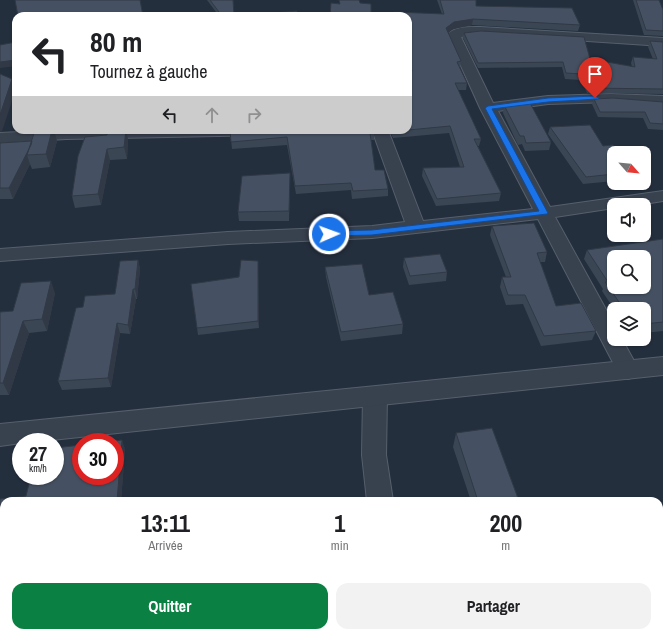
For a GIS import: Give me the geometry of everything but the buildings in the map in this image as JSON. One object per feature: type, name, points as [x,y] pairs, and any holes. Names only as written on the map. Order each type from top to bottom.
[{"type":"street","points":[[628,370],[488,108],[454,35],[458,33],[481,32],[550,34],[663,42]]},
{"type":"street","points":[[488,108],[556,99],[611,98],[663,101]]},
{"type":"street","points":[[0,138],[41,135],[104,134]]},
{"type":"street","points":[[381,134],[416,227]]},
{"type":"street","points":[[0,255],[228,238],[372,232],[544,213],[663,196]]},
{"type":"street","points":[[0,435],[663,366]]},
{"type":"street","points":[[376,396],[374,455],[379,497]]},
{"type":"route","points":[[329,234],[372,232],[544,213],[488,108],[548,100],[595,98]]}]
